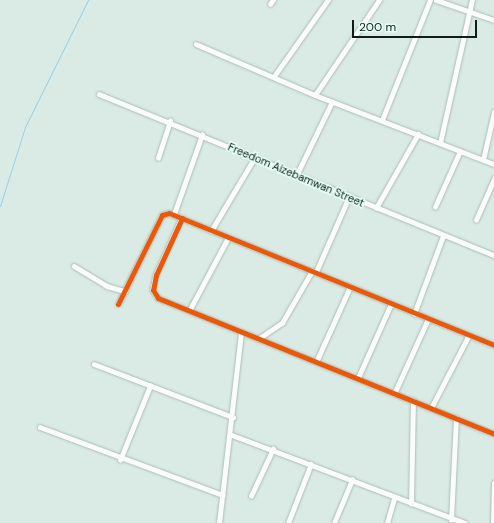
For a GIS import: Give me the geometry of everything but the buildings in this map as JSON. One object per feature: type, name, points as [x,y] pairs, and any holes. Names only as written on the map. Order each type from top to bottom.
[{"type":"street","points":[[275,75],[328,0]]},
{"type":"street","points":[[315,95],[378,0]]},
{"type":"street","points":[[382,120],[430,0]]},
{"type":"street","points":[[436,0],[469,14],[494,20]]},
{"type":"street","points":[[440,143],[472,0]]},
{"type":"street","points":[[196,44],[275,75],[332,102],[494,164]]},
{"type":"street","name":"Freedom Aizebamwan Street","points":[[99,94],[297,174],[348,197],[443,236],[494,255]]},
{"type":"street","points":[[297,174],[332,102]]},
{"type":"street","points":[[483,160],[494,112]]},
{"type":"street","points":[[158,158],[170,122]]},
{"type":"street","points":[[376,208],[418,134]]},
{"type":"street","points":[[174,214],[202,135]]},
{"type":"street","points":[[435,207],[460,151]]},
{"type":"street","points":[[211,230],[255,158]]},
{"type":"street","points":[[476,220],[494,179]]},
{"type":"street","points":[[258,339],[282,323],[314,271],[348,197]]},
{"type":"street","points":[[118,304],[162,215],[174,214],[228,238],[314,271],[414,314],[494,345]]},
{"type":"street","points":[[182,218],[156,275],[153,290],[158,298],[241,333],[317,360],[394,394],[494,434]]},
{"type":"street","points":[[414,314],[443,236]]},
{"type":"street","points":[[189,311],[228,238]]},
{"type":"street","points":[[74,266],[107,286],[125,291]]},
{"type":"street","points":[[317,360],[350,287]]},
{"type":"street","points":[[358,378],[391,304]]},
{"type":"street","points":[[394,394],[428,319]]},
{"type":"street","points":[[220,523],[232,435],[241,333]]},
{"type":"street","points":[[431,408],[469,335]]},
{"type":"street","points":[[94,364],[233,417]]},
{"type":"street","points":[[120,460],[150,386]]},
{"type":"street","points":[[411,504],[413,401]]},
{"type":"street","points":[[451,520],[456,418]]},
{"type":"street","points":[[40,427],[120,460],[223,495]]},
{"type":"street","points":[[232,435],[273,449],[352,480],[394,499],[451,520],[465,523]]},
{"type":"street","points":[[251,496],[273,449]]},
{"type":"street","points":[[288,523],[311,464]]},
{"type":"street","points":[[334,523],[352,480]]},
{"type":"street","points":[[493,523],[494,483]]},
{"type":"street","points":[[387,523],[394,499]]},
{"type":"waterway","points":[[0,206],[25,127],[88,0]]},
{"type":"cycle path","points":[[118,304],[162,215],[169,213],[494,345]]},
{"type":"cycle path","points":[[182,218],[156,275],[153,290],[158,298],[494,434]]}]
